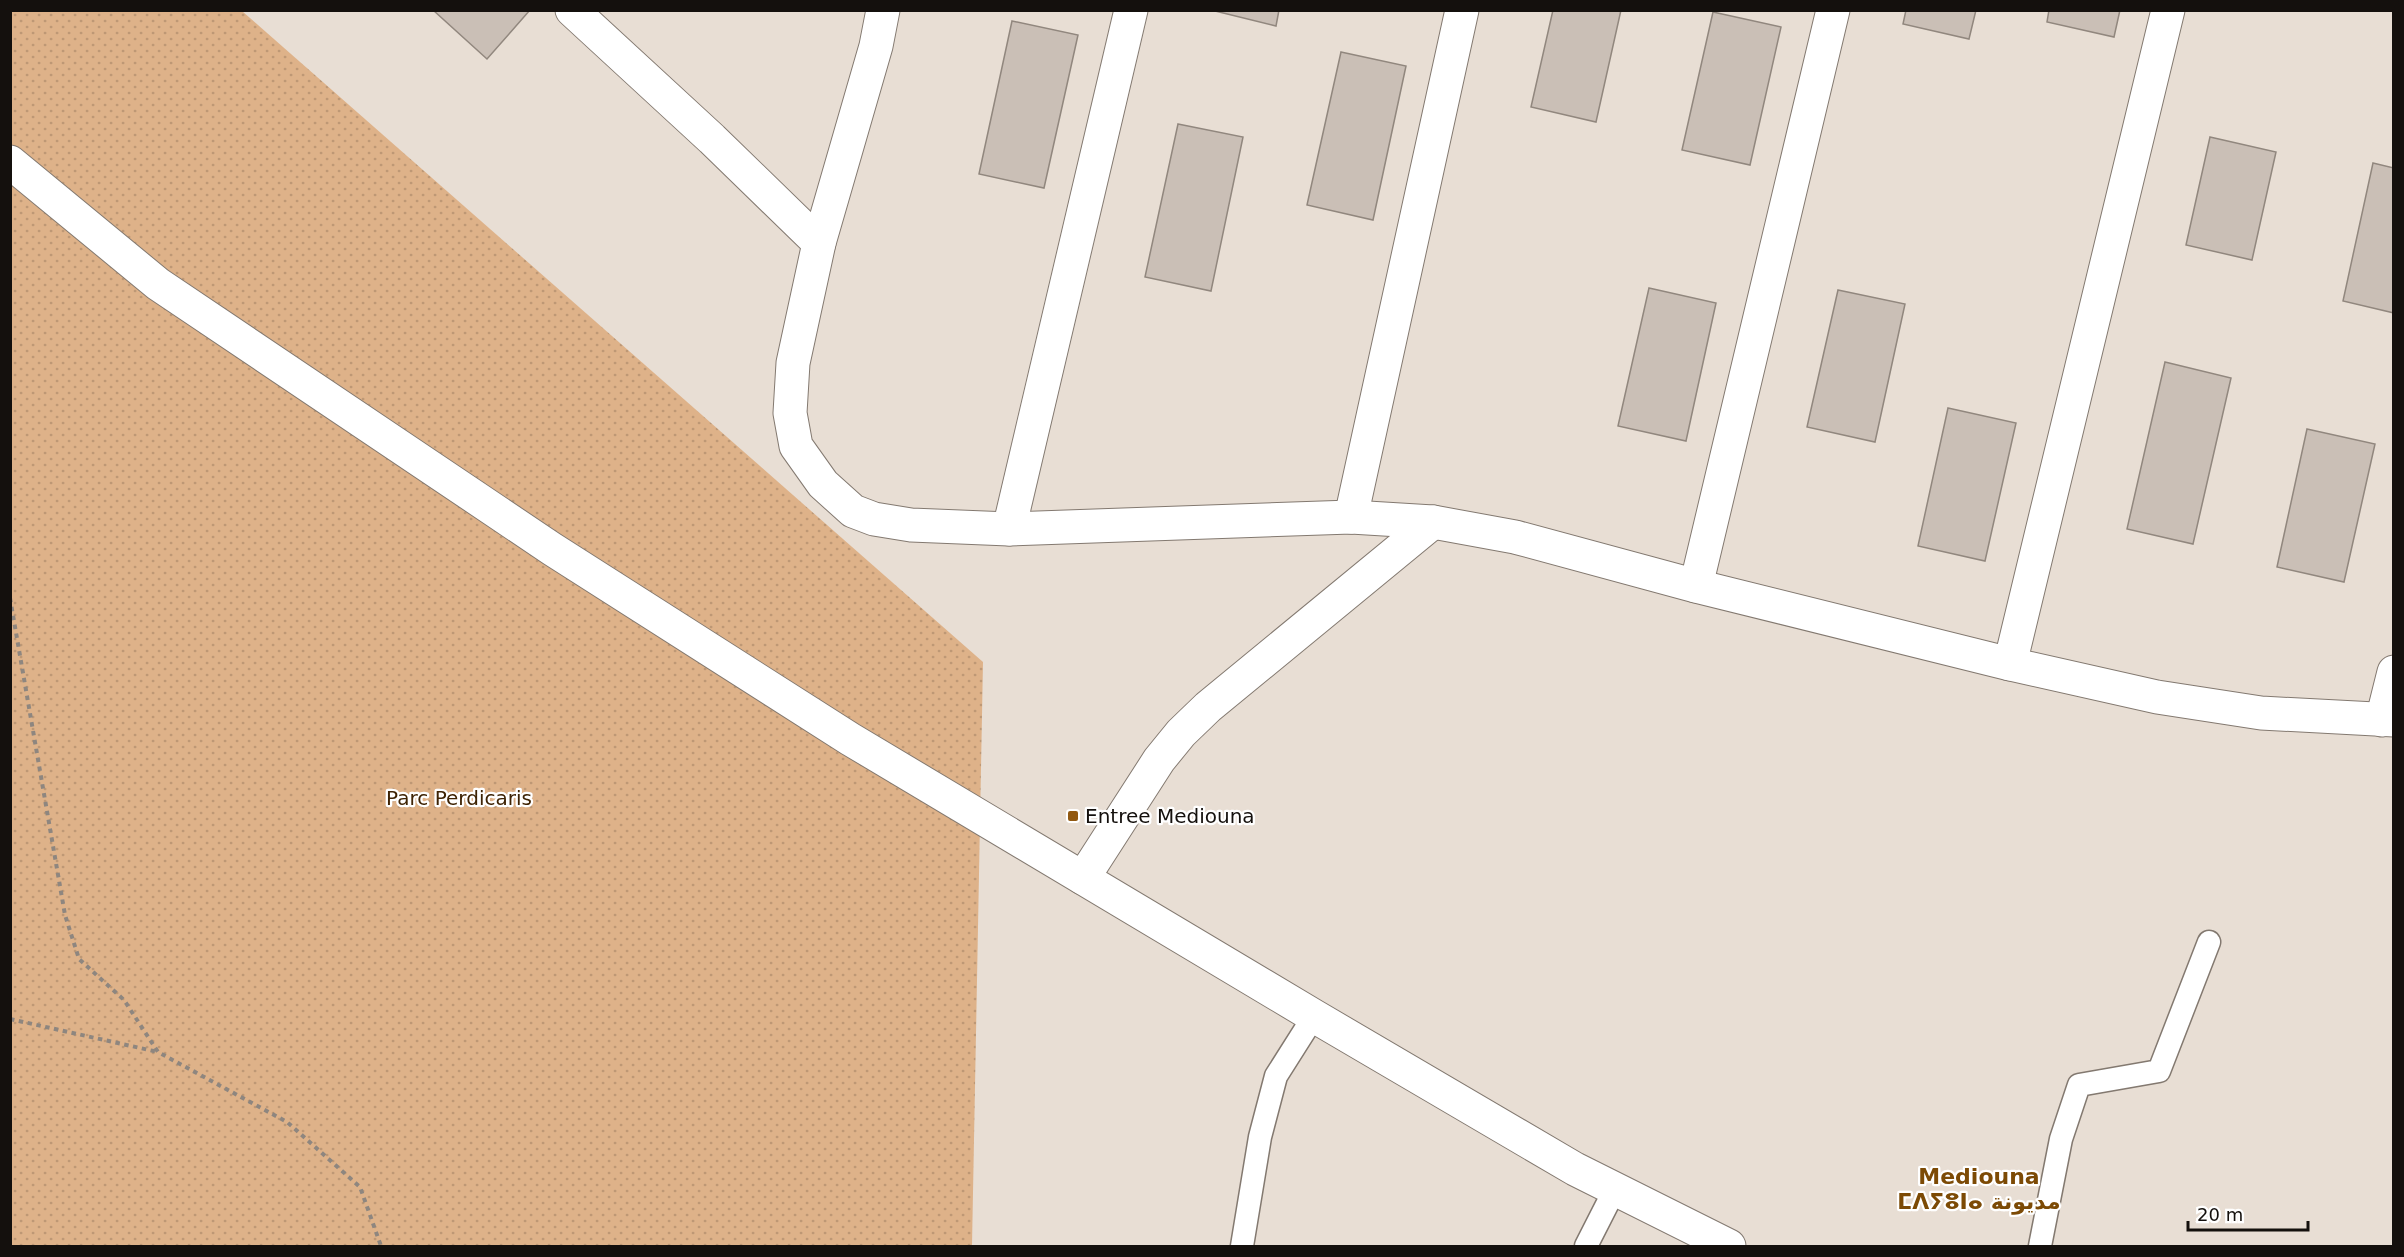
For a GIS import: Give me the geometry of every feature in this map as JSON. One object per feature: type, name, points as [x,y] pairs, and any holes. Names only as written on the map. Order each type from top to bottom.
[{"type":"street","points":[[572,10],[712,139],[819,243]]},
{"type":"street","points":[[883,10],[876,45],[819,243],[793,363],[790,413],[796,446],[823,484],[853,511],[874,519],[911,525],[1009,529],[1351,518],[1433,522],[1515,537],[1696,586],[2010,664],[2157,697],[2249,711],[2388,720],[2394,672]]},
{"type":"street","points":[[1009,529],[1131,10]]},
{"type":"street","points":[[1351,518],[1462,10]]},
{"type":"street","points":[[1696,586],[1833,10]]},
{"type":"street","points":[[2010,664],[2168,10]]},
{"type":"street","points":[[10,162],[158,284],[552,549],[850,739],[1575,1169],[1729,1246]]},
{"type":"street","points":[[1083,878],[1159,760],[1181,733],[1208,707],[1433,522]]},
{"type":"lane","points":[[2040,1246],[2061,1139],[2079,1085],[2159,1071],[2209,942]]},
{"type":"lane","points":[[1242,1246],[1260,1137],[1276,1077],[1314,1016]]},
{"type":"lane","points":[[1586,1246],[1615,1189]]},
{"type":"path","points":[[10,598],[65,915],[79,959],[124,1000],[158,1052]]},
{"type":"path","points":[[10,1019],[158,1052],[287,1122],[360,1187],[381,1246]]},
{"type":"green space","name":"Parc Perdicaris","points":[[10,11],[242,11],[983,662],[972,1246],[11,1246]]},
{"type":"building","points":[[433,10],[530,10],[487,59]]},
{"type":"building","points":[[1211,10],[1279,10],[1276,26]]},
{"type":"building","points":[[1553,10],[1621,10],[1596,122],[1531,107]]},
{"type":"building","points":[[1906,10],[1976,10],[1969,39],[1903,24]]},
{"type":"building","points":[[2049,10],[2120,10],[2114,37],[2047,22]]},
{"type":"building","points":[[1713,12],[1781,27],[1750,165],[1682,150]]},
{"type":"building","points":[[1012,21],[1078,35],[1044,188],[979,174]]},
{"type":"building","points":[[1341,52],[1406,66],[1373,220],[1307,205]]},
{"type":"building","points":[[1178,124],[1243,137],[1211,291],[1145,277]]},
{"type":"building","points":[[2210,137],[2276,152],[2252,260],[2186,245]]},
{"type":"building","points":[[2373,163],[2394,168],[2394,313],[2343,301]]},
{"type":"building","points":[[1649,288],[1716,303],[1686,441],[1618,426]]},
{"type":"building","points":[[1838,290],[1905,304],[1875,442],[1807,427]]},
{"type":"building","points":[[2165,362],[2231,378],[2193,544],[2127,529]]},
{"type":"building","points":[[1948,408],[2016,423],[1985,561],[1918,546]]},
{"type":"building","points":[[2307,429],[2375,444],[2344,582],[2277,567]]},
{"type":"place","name":"Entree Mediouna","points":[[1073,816]]},
{"type":"district","name":"Mediouna ⵎⴷⵢⵓⵏⴰ مديونة","points":[[1979,1188]]}]
